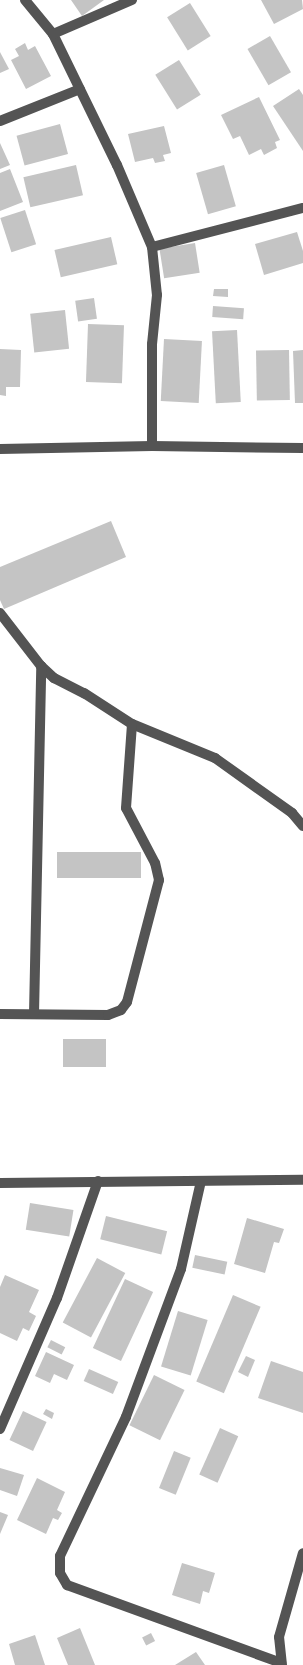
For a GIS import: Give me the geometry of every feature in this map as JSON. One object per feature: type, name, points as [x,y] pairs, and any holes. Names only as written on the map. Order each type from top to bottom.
[{"type":"street","points":[[25,0],[53,34],[117,165],[152,246],[157,295],[152,344],[152,446]]},
{"type":"street","points":[[53,34],[132,0]]},
{"type":"street","points":[[0,121],[80,89]]},
{"type":"street","points":[[152,246],[303,208]]},
{"type":"street","points":[[0,449],[152,446],[303,448]]},
{"type":"street","points":[[0,613],[41,666],[54,678],[84,693],[132,724],[215,758],[292,813],[303,826]]},
{"type":"street","points":[[34,1014],[41,666]]},
{"type":"street","points":[[0,1014],[108,1015],[121,1010],[126,1002],[159,880],[155,863],[126,808],[132,724]]},
{"type":"street","points":[[1,1185],[98,1181],[303,1180]]},
{"type":"street","points":[[0,1430],[57,1298],[98,1181]]},
{"type":"street","points":[[201,1181],[181,1269],[126,1418],[60,1556],[60,1573],[67,1585],[282,1664],[279,1637],[303,1553]]},
{"type":"building","points":[[71,0],[104,0],[82,16]]},
{"type":"building","points":[[261,0],[302,0],[303,9],[274,24]]},
{"type":"building","points":[[190,3],[211,36],[188,50],[167,17]]},
{"type":"building","points":[[270,36],[291,72],[268,85],[247,49]]},
{"type":"building","points":[[25,43],[28,50],[35,46],[51,76],[26,89],[11,60],[19,56],[15,49]]},
{"type":"building","points":[[0,52],[9,69],[0,73]]},
{"type":"building","points":[[179,60],[201,95],[177,110],[155,75]]},
{"type":"building","points":[[299,89],[303,95],[303,151],[273,106]]},
{"type":"building","points":[[259,97],[280,140],[275,142],[277,148],[264,155],[261,149],[249,155],[240,136],[233,139],[221,115]]},
{"type":"building","points":[[60,124],[68,154],[25,166],[17,136]]},
{"type":"building","points":[[164,126],[171,153],[163,155],[165,161],[155,163],[153,158],[135,162],[128,134]]},
{"type":"building","points":[[0,143],[10,165],[0,169]]},
{"type":"building","points":[[76,165],[83,195],[30,207],[23,177]]},
{"type":"building","points":[[224,165],[236,206],[208,214],[196,173]]},
{"type":"building","points":[[10,169],[23,202],[0,211],[0,173]]},
{"type":"building","points":[[25,210],[36,244],[11,252],[0,218]]},
{"type":"building","points":[[297,232],[303,251],[303,263],[264,275],[255,244]]},
{"type":"building","points":[[111,237],[117,264],[61,277],[54,250]]},
{"type":"building","points":[[195,243],[200,273],[164,278],[159,249]]},
{"type":"building","points":[[214,289],[228,289],[228,297],[213,296]]},
{"type":"building","points":[[94,298],[97,319],[78,321],[75,301]]},
{"type":"building","points":[[213,306],[244,308],[243,319],[212,317]]},
{"type":"building","points":[[65,310],[69,349],[34,352],[30,314]]},
{"type":"building","points":[[88,324],[124,325],[122,383],[86,382]]},
{"type":"building","points":[[237,330],[241,402],[216,403],[212,331]]},
{"type":"building","points":[[164,339],[202,341],[199,403],[161,401]]},
{"type":"building","points":[[0,349],[21,350],[20,387],[6,387],[6,396],[0,395]]},
{"type":"building","points":[[289,350],[290,400],[257,401],[256,351]]},
{"type":"building","points":[[303,350],[303,403],[295,403],[293,351]]},
{"type":"building","points":[[111,521],[126,557],[4,609],[0,600],[0,567]]},
{"type":"building","points":[[57,852],[141,852],[141,878],[57,878]]},
{"type":"building","points":[[63,1039],[106,1039],[106,1067],[63,1067]]},
{"type":"building","points":[[30,1203],[73,1210],[69,1237],[26,1230]]},
{"type":"building","points":[[106,1216],[167,1231],[161,1255],[100,1239]]},
{"type":"building","points":[[247,1218],[284,1229],[279,1243],[274,1242],[265,1273],[234,1264]]},
{"type":"building","points":[[195,1255],[227,1262],[225,1275],[192,1268]]},
{"type":"building","points":[[97,1258],[125,1273],[91,1337],[63,1322]]},
{"type":"building","points":[[5,1275],[39,1290],[29,1312],[36,1316],[29,1331],[23,1328],[17,1341],[0,1333],[0,1287]]},
{"type":"building","points":[[125,1279],[153,1292],[121,1361],[93,1348]]},
{"type":"building","points":[[233,1295],[261,1307],[224,1393],[196,1382]]},
{"type":"building","points":[[178,1311],[208,1320],[191,1376],[161,1366]]},
{"type":"building","points":[[51,1340],[65,1347],[62,1354],[47,1347]]},
{"type":"building","points":[[46,1352],[74,1365],[67,1380],[54,1374],[50,1383],[35,1376]]},
{"type":"building","points":[[246,1356],[255,1360],[248,1377],[238,1372]]},
{"type":"building","points":[[271,1361],[303,1372],[303,1413],[258,1398]]},
{"type":"building","points":[[89,1369],[118,1382],[113,1394],[84,1381]]},
{"type":"building","points":[[154,1375],[185,1390],[160,1440],[129,1425]]},
{"type":"building","points":[[46,1409],[54,1413],[52,1419],[43,1414]]},
{"type":"building","points":[[23,1411],[47,1422],[33,1451],[9,1440]]},
{"type":"building","points":[[220,1428],[238,1436],[218,1483],[199,1475]]},
{"type":"building","points":[[174,1451],[191,1458],[176,1495],[159,1488]]},
{"type":"building","points":[[0,1468],[24,1475],[17,1496],[0,1490]]},
{"type":"building","points":[[37,1478],[65,1492],[57,1510],[62,1513],[58,1520],[53,1518],[46,1534],[17,1520]]},
{"type":"building","points":[[0,1512],[8,1515],[0,1534]]},
{"type":"building","points":[[182,1563],[215,1573],[209,1593],[203,1591],[200,1604],[172,1595]]},
{"type":"building","points":[[80,1628],[95,1665],[68,1665],[57,1638]]},
{"type":"building","points":[[151,1633],[155,1641],[146,1646],[142,1638]]},
{"type":"building","points":[[35,1635],[45,1665],[15,1665],[9,1644]]},
{"type":"building","points":[[196,1652],[205,1665],[175,1665]]}]
